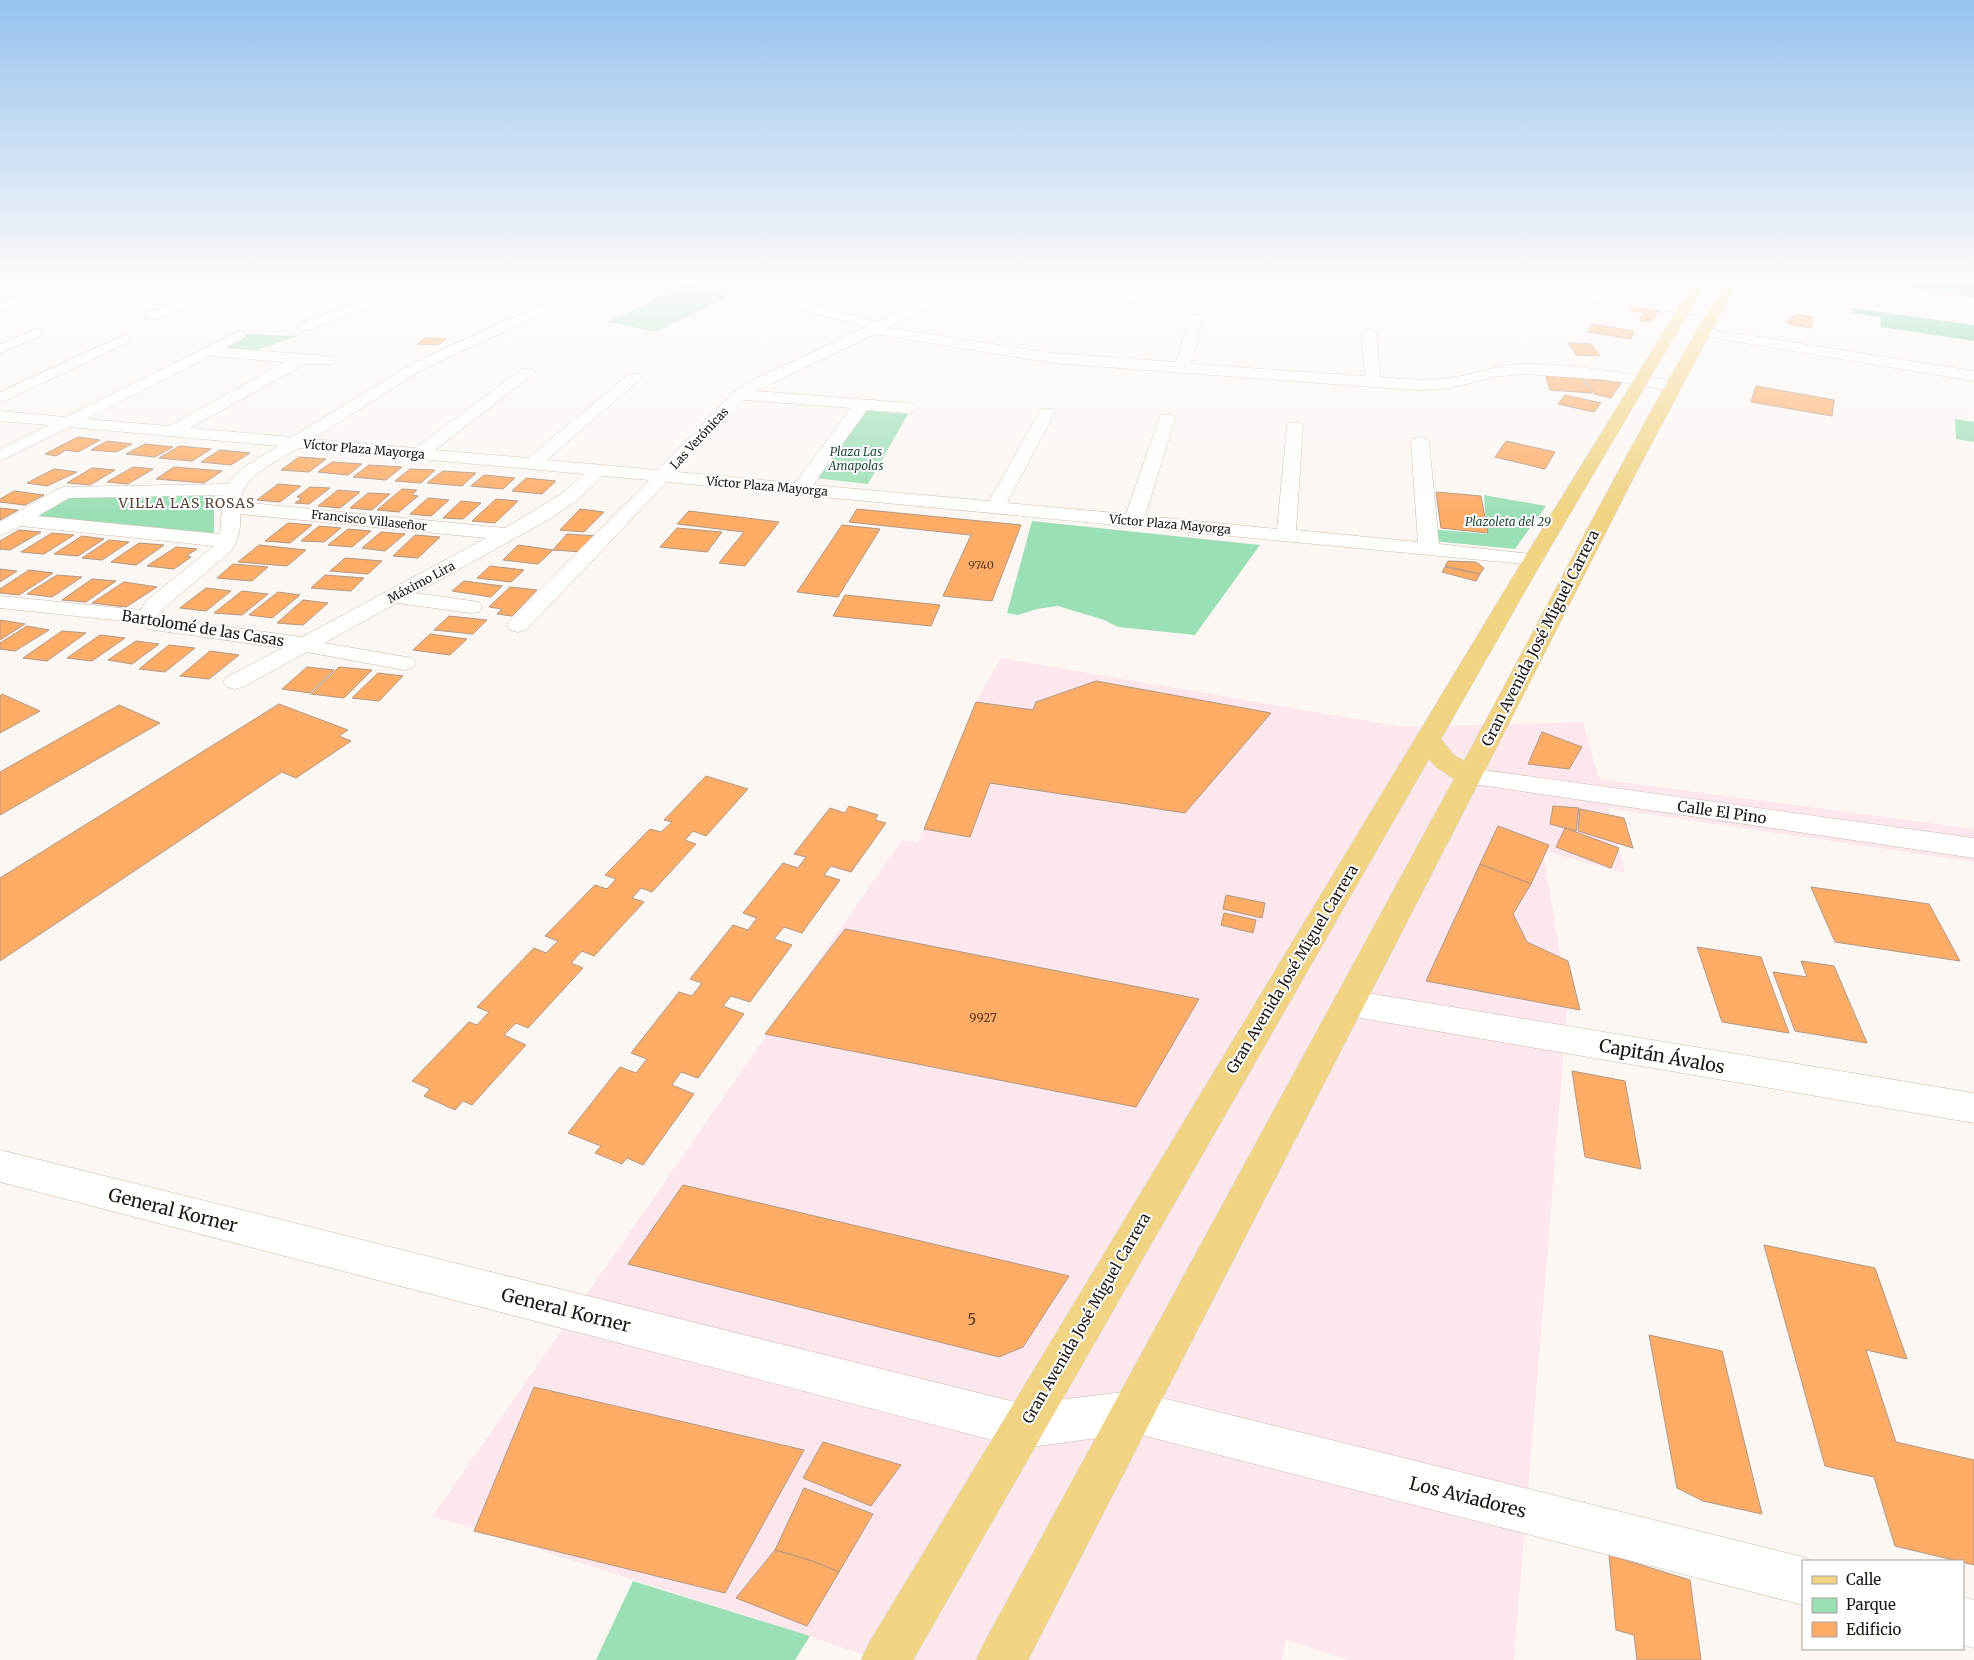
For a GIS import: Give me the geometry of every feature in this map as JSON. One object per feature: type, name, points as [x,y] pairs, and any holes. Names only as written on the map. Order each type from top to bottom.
[{"type":"main road","name":"Gran Avenida José Miguel Carrera","points":[[1001,1660],[1134,1412],[1469,776],[1552,572],[1641,380],[1654,358]]},
{"type":"main road","name":"Gran Avenida José Miguel Carrera","points":[[886,1660],[1428,740],[1552,572],[1673,386],[1688,358]]},
{"type":"main road","points":[[1428,740],[1444,761],[1469,776]]},
{"type":"street","points":[[0,398],[83,358]]},
{"type":"street","points":[[0,456],[192,358]]},
{"type":"street","points":[[296,358],[328,361]]},
{"type":"street","points":[[148,617],[154,606],[219,553],[228,541],[230,535],[231,498],[247,473],[293,442],[418,366],[434,358]]},
{"type":"street","name":"Las Verónicas","points":[[518,625],[664,476],[740,395],[755,385],[810,358]]},
{"type":"street","points":[[1066,358],[1434,385],[1451,383],[1492,372],[1524,369],[1589,373],[1673,386]]},
{"type":"street","points":[[1182,368],[1185,358]]},
{"type":"street","points":[[1371,358],[1373,382]]},
{"type":"street","points":[[1866,358],[1974,376]]},
{"type":"street","points":[[173,431],[302,359]]},
{"type":"street","points":[[419,454],[527,372]]},
{"type":"street","points":[[532,464],[634,377]]},
{"type":"street","points":[[740,395],[909,408]]},
{"type":"street","points":[[800,489],[862,405]]},
{"type":"street","points":[[995,507],[1047,412]]},
{"type":"street","name":"Víctor Plaza Mayorga","points":[[0,416],[1429,548],[1552,572]]},
{"type":"street","points":[[1134,520],[1167,419]]},
{"type":"street","points":[[1286,535],[1295,427]]},
{"type":"street","points":[[1420,442],[1429,548]]},
{"type":"street","name":"Máximo Lira","points":[[235,682],[508,534],[563,502],[599,470]]},
{"type":"street","name":"Francisco Villaseñor","points":[[18,520],[65,493],[231,498],[508,534]]},
{"type":"street","points":[[0,530],[18,520],[228,541]]},
{"type":"street","points":[[395,596],[471,607]]},
{"type":"street","name":"Bartolomé de las Casas","points":[[0,602],[148,617],[154,623],[305,644],[320,650],[404,663]]},
{"type":"street","name":"Calle El Pino","points":[[1469,776],[1974,848]]},
{"type":"street","name":"Capitán Ávalos","points":[[1349,1003],[1974,1108]]},
{"type":"street","name":"General Korner","points":[[0,1166],[1023,1426],[1134,1412]]},
{"type":"street","name":"Los Aviadores","points":[[1134,1412],[1802,1581]]},
{"type":"shaded area","points":[[1001,658],[1402,727],[1583,722],[1599,779],[1974,829],[1974,862],[1608,808],[1625,873],[1543,851],[1568,1001],[1514,1660],[1348,1660],[1286,1639],[1282,1660],[877,1660],[810,1636],[433,1516],[902,840],[918,842],[976,702]]},
{"type":"green space","name":"Plaza Las Amapolas","points":[[860,410],[908,414],[868,484],[814,478]]},
{"type":"green space","points":[[1955,419],[1974,422],[1974,442],[1956,439]]},
{"type":"green space","points":[[214,493],[214,536],[36,517],[69,495]]},
{"type":"green space","name":"Plazoleta del 29","points":[[1484,495],[1546,506],[1515,549],[1432,541],[1429,529],[1487,534]]},
{"type":"green space","points":[[1032,521],[1260,545],[1195,635],[1118,627],[1104,620],[1058,606],[1037,609],[1018,615],[1007,613]]},
{"type":"green space","points":[[633,1581],[810,1636],[795,1660],[596,1660]]},
{"type":"building","points":[[1546,376],[1582,378],[1592,393],[1550,390]]},
{"type":"building","points":[[1584,378],[1621,383],[1611,398],[1594,394]]},
{"type":"building","points":[[1756,386],[1834,400],[1832,416],[1751,402]]},
{"type":"building","points":[[1565,395],[1601,403],[1594,412],[1558,404]]},
{"type":"building","points":[[78,437],[100,440],[78,452],[66,450],[56,456],[45,454]]},
{"type":"building","points":[[107,441],[132,444],[116,452],[91,450]]},
{"type":"building","points":[[1506,441],[1555,452],[1545,469],[1495,457]]},
{"type":"building","points":[[145,444],[173,447],[155,457],[126,454]]},
{"type":"building","points":[[179,446],[211,449],[192,461],[159,458]]},
{"type":"building","points":[[220,450],[250,453],[231,465],[201,462]]},
{"type":"building","points":[[299,457],[326,459],[309,472],[281,470]]},
{"type":"building","points":[[332,462],[362,464],[348,475],[318,472]]},
{"type":"building","points":[[369,465],[402,467],[386,480],[353,477]]},
{"type":"building","points":[[133,467],[153,469],[128,484],[107,482]]},
{"type":"building","points":[[174,467],[222,471],[204,483],[156,479]]},
{"type":"building","points":[[92,468],[115,470],[90,485],[67,483]]},
{"type":"building","points":[[54,469],[77,472],[47,486],[27,483]]},
{"type":"building","points":[[410,469],[435,470],[421,483],[395,481]]},
{"type":"building","points":[[443,471],[476,473],[462,486],[427,483]]},
{"type":"building","points":[[484,475],[515,478],[503,489],[471,486]]},
{"type":"building","points":[[526,478],[556,481],[542,494],[512,491]]},
{"type":"building","points":[[278,484],[301,486],[280,502],[257,500]]},
{"type":"building","points":[[310,487],[330,488],[309,504],[295,503],[302,498],[297,497]]},
{"type":"building","points":[[402,489],[417,490],[412,495],[418,496],[399,512],[377,510]]},
{"type":"building","points":[[338,490],[360,492],[340,508],[318,506]]},
{"type":"building","points":[[14,491],[44,495],[25,505],[0,502],[0,499]]},
{"type":"building","points":[[1436,492],[1481,496],[1488,533],[1441,528]]},
{"type":"building","points":[[368,493],[390,494],[372,510],[350,508]]},
{"type":"building","points":[[428,498],[449,500],[431,516],[410,514]]},
{"type":"building","points":[[496,499],[518,501],[495,523],[472,521]]},
{"type":"building","points":[[461,501],[481,503],[463,519],[443,518]]},
{"type":"building","points":[[0,508],[18,510],[0,520]]},
{"type":"building","points":[[580,509],[604,512],[584,532],[560,530]]},
{"type":"building","points":[[857,509],[1021,525],[992,601],[943,596],[971,535],[849,522]]},
{"type":"building","points":[[689,511],[779,522],[745,566],[719,563],[744,532],[677,524]]},
{"type":"building","points":[[288,523],[312,525],[290,543],[265,541]]},
{"type":"building","points":[[842,525],[880,529],[838,597],[797,592]]},
{"type":"building","points":[[319,526],[341,528],[324,542],[301,541]]},
{"type":"building","points":[[677,528],[722,532],[707,552],[660,547]]},
{"type":"building","points":[[348,529],[371,531],[352,547],[328,545]]},
{"type":"building","points":[[19,530],[41,532],[10,550],[0,549],[0,541]]},
{"type":"building","points":[[381,532],[405,534],[385,551],[362,548]]},
{"type":"building","points":[[52,533],[74,535],[44,554],[21,552]]},
{"type":"building","points":[[567,534],[597,536],[583,552],[553,550]]},
{"type":"building","points":[[415,535],[440,537],[418,558],[393,556]]},
{"type":"building","points":[[82,536],[104,539],[78,556],[54,554]]},
{"type":"building","points":[[109,540],[129,542],[102,560],[82,558]]},
{"type":"building","points":[[139,543],[164,545],[136,565],[111,562]]},
{"type":"building","points":[[259,545],[306,550],[287,566],[238,562]]},
{"type":"building","points":[[518,545],[553,550],[538,564],[503,560]]},
{"type":"building","points":[[176,547],[197,549],[186,556],[191,557],[174,569],[147,566]]},
{"type":"building","points":[[345,558],[382,561],[368,574],[330,571]]},
{"type":"building","points":[[1448,561],[1476,562],[1484,568],[1480,574],[1445,566]]},
{"type":"building","points":[[233,564],[268,567],[252,581],[217,578]]},
{"type":"building","points":[[490,566],[524,570],[511,582],[477,578]]},
{"type":"building","points":[[1445,567],[1480,574],[1476,581],[1442,572]]},
{"type":"building","points":[[0,569],[17,571],[0,582]]},
{"type":"building","points":[[29,570],[53,573],[19,595],[0,593],[0,589]]},
{"type":"building","points":[[57,575],[82,577],[52,597],[27,594]]},
{"type":"building","points":[[325,575],[364,578],[351,591],[311,588]]},
{"type":"building","points":[[92,579],[116,581],[86,602],[62,600]]},
{"type":"building","points":[[464,581],[502,586],[491,597],[452,591]]},
{"type":"building","points":[[124,582],[157,587],[126,607],[92,603]]},
{"type":"building","points":[[510,587],[537,590],[512,616],[497,614],[502,609],[489,607]]},
{"type":"building","points":[[206,588],[231,591],[206,611],[180,608]]},
{"type":"building","points":[[242,591],[268,594],[242,615],[214,613]]},
{"type":"building","points":[[278,592],[300,595],[272,618],[249,615]]},
{"type":"building","points":[[845,595],[940,605],[931,626],[833,616]]},
{"type":"building","points":[[303,600],[328,603],[303,625],[277,623]]},
{"type":"building","points":[[449,616],[487,620],[473,634],[434,630]]},
{"type":"building","points":[[0,620],[25,624],[0,640]]},
{"type":"building","points":[[27,626],[49,630],[15,651],[0,649],[0,643]]},
{"type":"building","points":[[62,631],[86,633],[47,661],[23,658]]},
{"type":"building","points":[[430,634],[467,639],[450,655],[413,650]]},
{"type":"building","points":[[100,635],[125,638],[92,661],[67,658]]},
{"type":"building","points":[[136,641],[159,644],[132,664],[108,660]]},
{"type":"building","points":[[169,645],[195,648],[165,672],[139,669]]},
{"type":"building","points":[[210,651],[239,655],[209,679],[180,676]]},
{"type":"building","points":[[307,667],[334,670],[310,693],[282,689]]},
{"type":"building","points":[[339,667],[372,670],[344,698],[311,694]]},
{"type":"building","points":[[378,673],[403,676],[379,701],[352,698]]},
{"type":"building","points":[[1096,681],[1271,713],[1185,813],[990,783],[970,837],[924,829],[976,702],[1033,710],[1036,702]]},
{"type":"building","points":[[2,694],[40,711],[0,733],[0,696]]},
{"type":"building","points":[[279,704],[348,730],[339,736],[351,741],[296,778],[282,772],[0,961],[0,878]]},
{"type":"building","points":[[119,705],[160,723],[0,815],[0,772]]},
{"type":"building","points":[[1542,732],[1582,747],[1569,769],[1528,764]]},
{"type":"building","points":[[706,776],[748,789],[706,836],[693,831],[685,840],[696,844],[652,892],[641,888],[632,898],[644,902],[594,956],[582,951],[571,963],[583,968],[528,1028],[516,1023],[504,1035],[526,1045],[472,1105],[463,1101],[455,1110],[424,1096],[430,1089],[412,1081],[469,1022],[477,1025],[489,1012],[477,1007],[534,948],[546,953],[558,941],[545,936],[595,885],[607,889],[616,879],[605,875],[650,829],[661,832],[672,822],[664,820]]},
{"type":"building","points":[[849,806],[878,815],[875,820],[886,823],[851,872],[831,866],[824,875],[840,880],[802,933],[784,927],[774,939],[792,945],[750,1002],[731,996],[723,1006],[744,1014],[698,1078],[681,1072],[672,1085],[694,1094],[643,1165],[627,1158],[622,1164],[595,1153],[601,1146],[568,1133],[620,1067],[636,1073],[647,1059],[631,1053],[679,992],[692,996],[702,983],[690,979],[733,925],[748,930],[757,918],[743,913],[783,863],[798,868],[806,857],[794,854],[830,808],[845,813]]},
{"type":"building","points":[[1553,806],[1579,808],[1576,831],[1550,824]]},
{"type":"building","points":[[1580,809],[1624,818],[1633,848],[1578,831]]},
{"type":"building","points":[[1498,826],[1549,845],[1531,884],[1480,864]]},
{"type":"building","points":[[1565,828],[1619,848],[1611,868],[1556,847]]},
{"type":"building","points":[[1480,864],[1531,884],[1513,914],[1527,942],[1568,961],[1580,1010],[1426,981]]},
{"type":"building","points":[[1811,887],[1929,904],[1960,961],[1835,942]]},
{"type":"building","points":[[1226,895],[1265,903],[1262,918],[1223,909]]},
{"type":"building","points":[[1224,913],[1256,920],[1253,933],[1221,925]]},
{"type":"building","points":[[845,929],[1199,999],[1136,1107],[765,1034]]},
{"type":"building","points":[[1697,947],[1761,957],[1789,1033],[1722,1022]]},
{"type":"building","points":[[1801,961],[1834,966],[1867,1043],[1795,1031],[1773,972],[1807,977]]},
{"type":"building","points":[[1572,1071],[1625,1081],[1641,1169],[1585,1157]]},
{"type":"building","points":[[683,1185],[1069,1276],[1023,1347],[999,1357],[628,1264]]},
{"type":"building","points":[[1764,1245],[1875,1268],[1907,1359],[1866,1350],[1896,1442],[1974,1460],[1974,1565],[1964,1563],[1964,1560],[1953,1560],[1895,1546],[1874,1477],[1825,1466]]},
{"type":"building","points":[[1649,1335],[1722,1351],[1762,1514],[1703,1501],[1677,1488]]},
{"type":"building","points":[[534,1387],[804,1450],[725,1593],[474,1531]]},
{"type":"building","points":[[823,1442],[901,1465],[871,1506],[803,1478]]},
{"type":"building","points":[[804,1488],[873,1514],[839,1572],[812,1561],[775,1550]]},
{"type":"building","points":[[775,1550],[812,1561],[839,1572],[807,1626],[736,1598]]},
{"type":"building","points":[[1609,1555],[1690,1580],[1701,1660],[1637,1660],[1634,1635],[1616,1630]]},
{"type":"district","name":"VILLA LAS ROSAS","points":[[187,503]]}]
